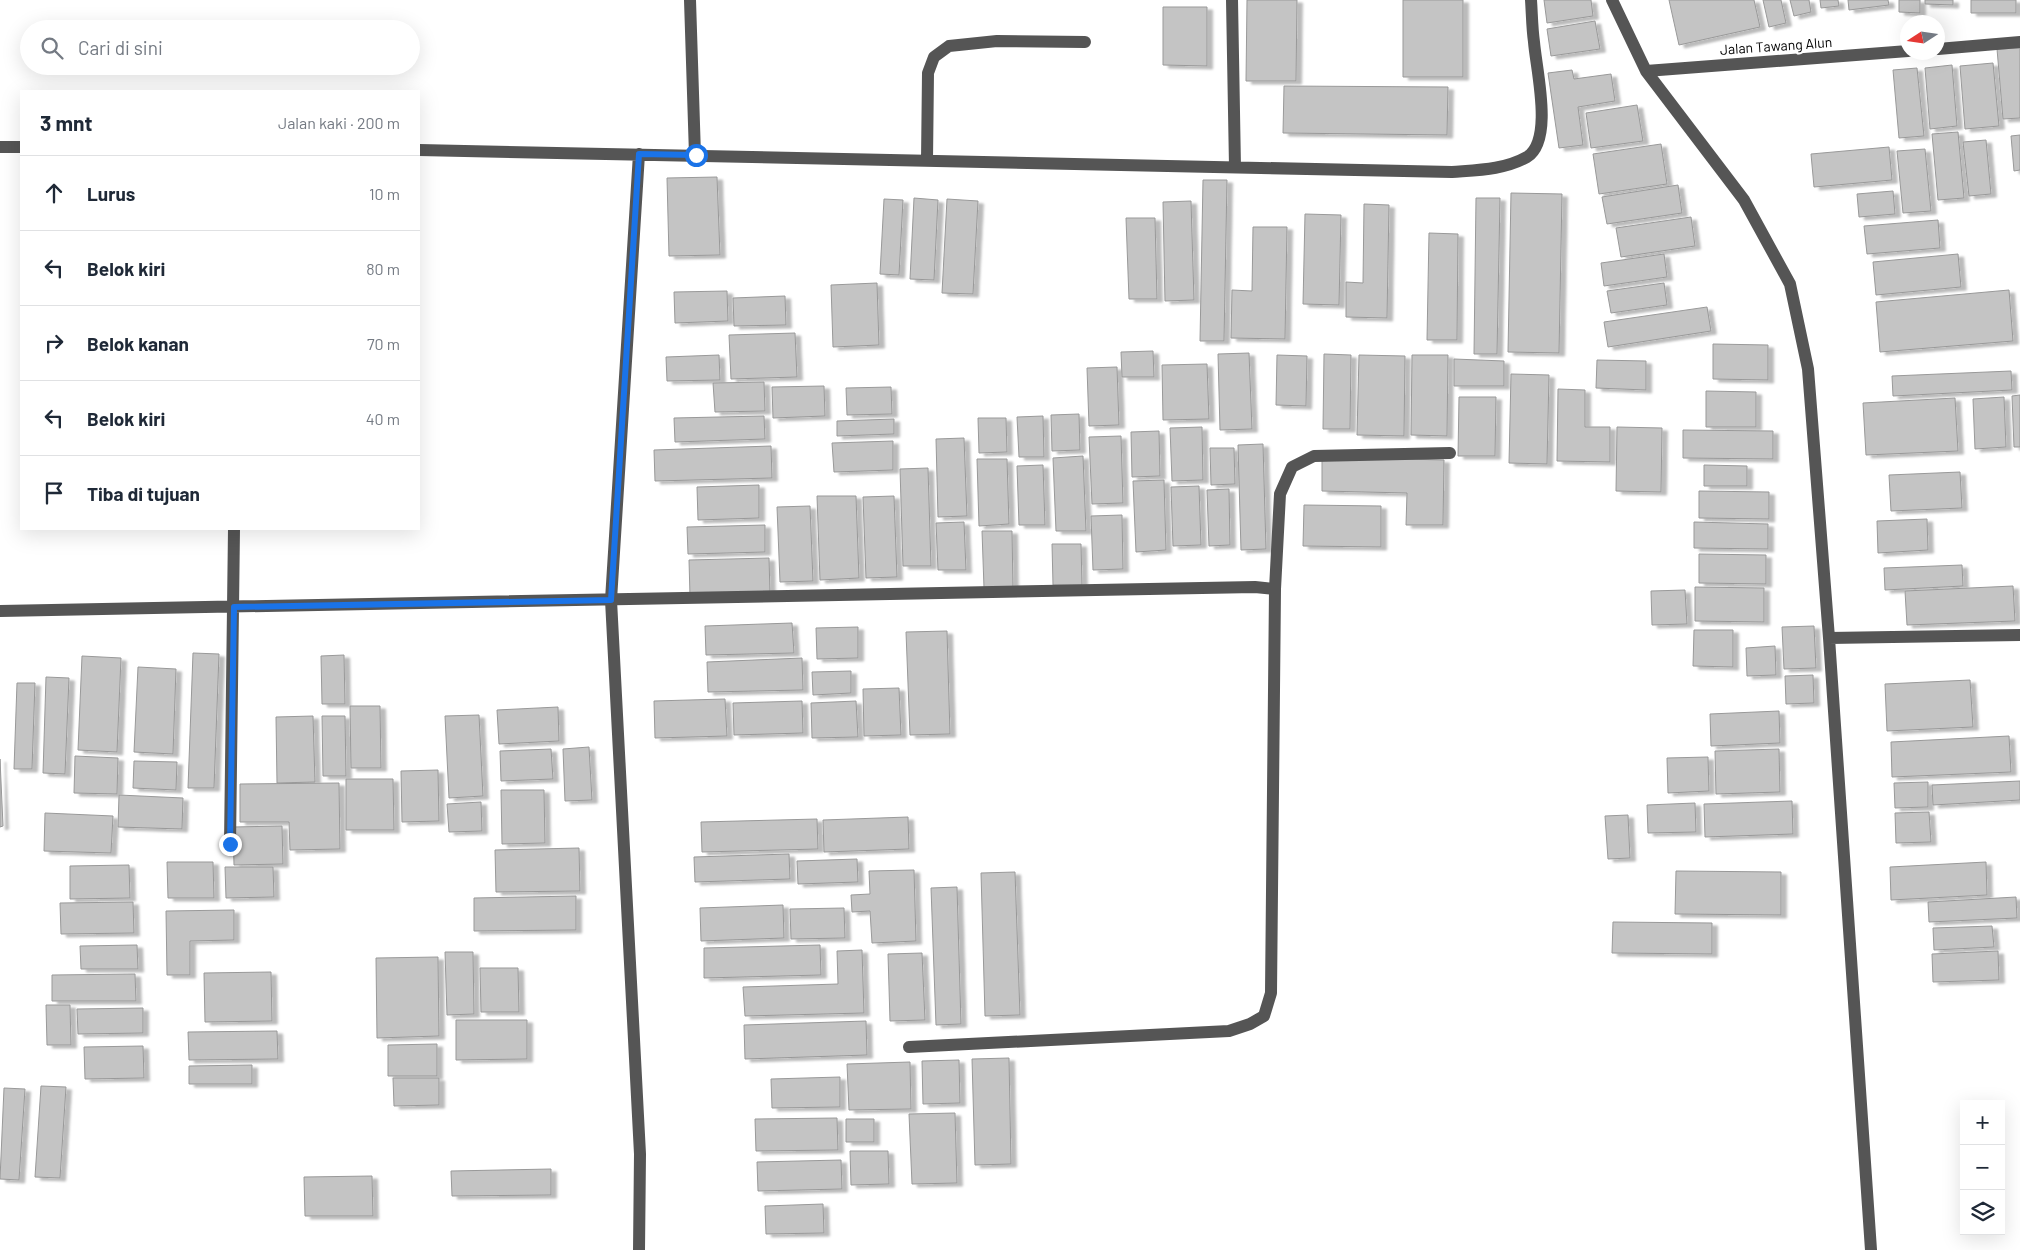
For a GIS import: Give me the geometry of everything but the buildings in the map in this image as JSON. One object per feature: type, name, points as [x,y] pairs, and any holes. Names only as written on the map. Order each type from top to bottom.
[{"type":"street","points":[[690,0],[696,155]]},
{"type":"street","points":[[1232,0],[1235,167]]},
{"type":"street","points":[[420,150],[1452,172],[1490,170],[1527,156],[1537,147],[1543,104],[1534,42],[1531,0]]},
{"type":"street","points":[[1612,0],[1646,71],[1744,200],[1790,284],[1808,369],[1872,1250]]},
{"type":"street","points":[[927,160],[928,73],[934,57],[949,46],[997,41],[1085,42]]},
{"type":"street","points":[[1945,48],[2020,42]]},
{"type":"street","name":"Jalan Tawang Alun","points":[[1646,71],[1900,52]]},
{"type":"street","points":[[0,147],[20,147]]},
{"type":"street","points":[[639,154],[611,600],[640,1154],[639,1250]]},
{"type":"street","points":[[909,1048],[1229,1031],[1250,1024],[1264,1016],[1271,993],[1275,589],[1280,494],[1292,467],[1314,456],[1450,453]]},
{"type":"street","points":[[230,844],[234,530]]},
{"type":"street","points":[[0,611],[1254,587],[1275,589]]},
{"type":"street","points":[[1829,638],[2020,635]]},
{"type":"route","points":[[230,844],[234,607],[611,600],[639,154],[696,155]]}]
